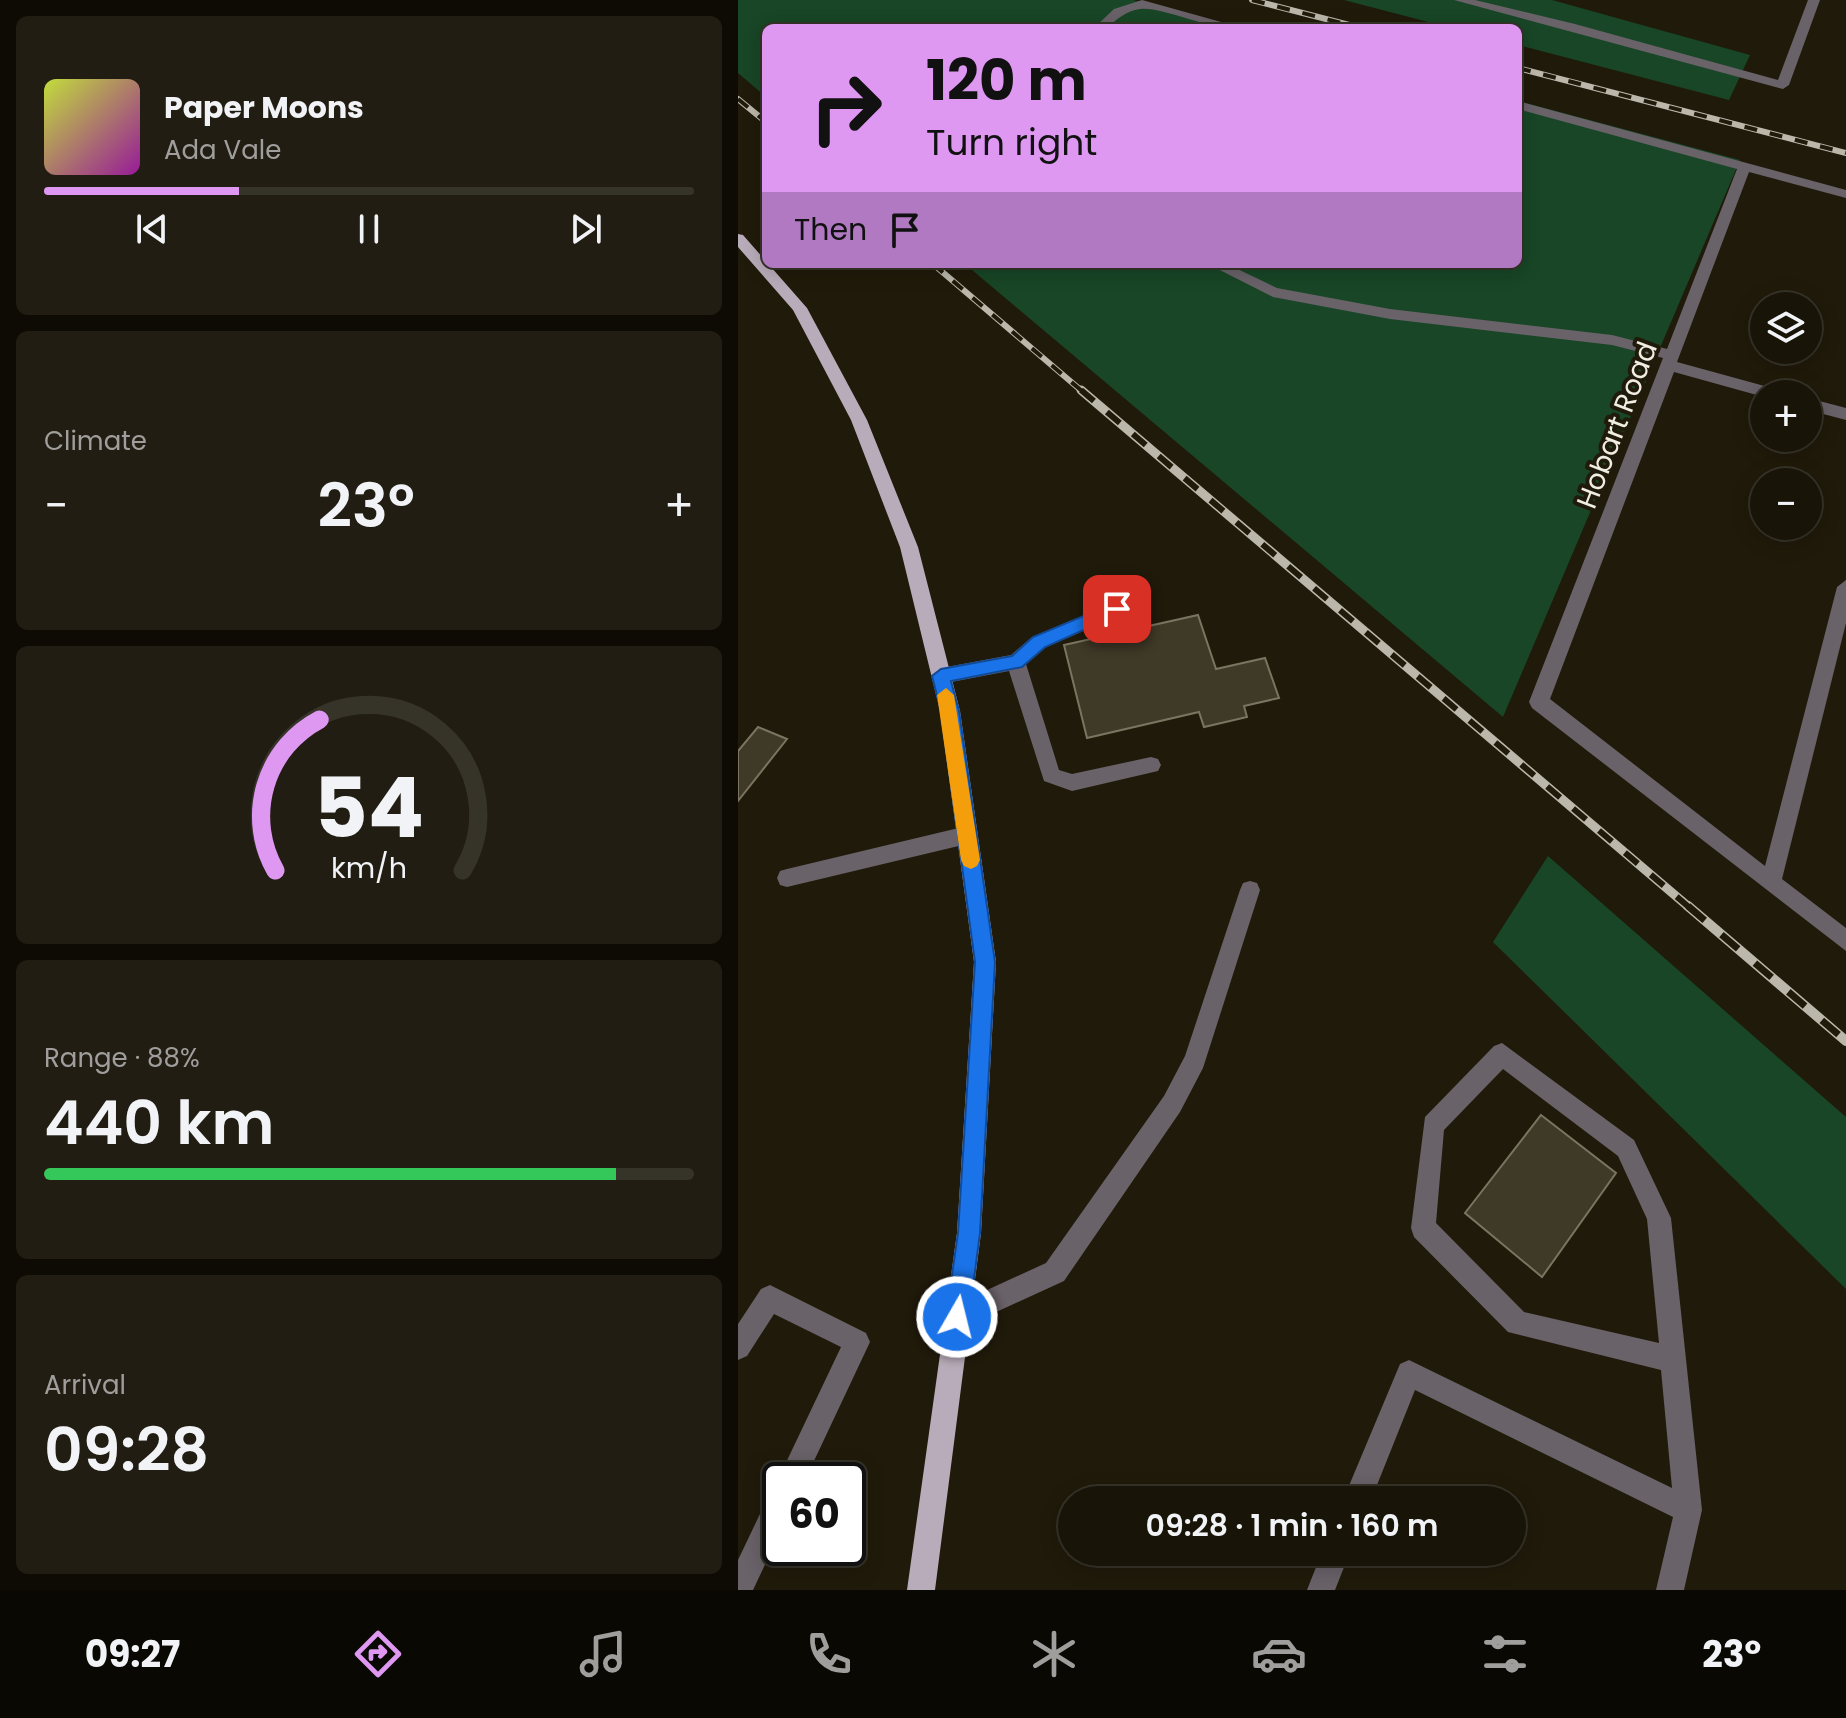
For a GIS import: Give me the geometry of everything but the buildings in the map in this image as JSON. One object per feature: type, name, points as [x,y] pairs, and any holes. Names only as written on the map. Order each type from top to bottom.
[{"type":"main road","points":[[738,238],[762,266]]},
{"type":"main road","points":[[764,268],[799,308],[859,420],[909,547],[950,711],[985,962],[969,1233],[921,1590]]},
{"type":"street","points":[[1460,0],[1783,85],[1814,0]]},
{"type":"street","points":[[1104,24],[1118,12],[1142,4],[1214,24]]},
{"type":"street","points":[[1522,106],[1846,194]]},
{"type":"street","name":"Hobart Road","points":[[1744,168],[1539,702],[1771,882]]},
{"type":"street","points":[[1223,268],[1273,292],[1390,314],[1612,340],[1750,386]]},
{"type":"street","points":[[1822,408],[1846,414]]},
{"type":"street","points":[[1846,587],[1771,882],[1846,941]]},
{"type":"street","points":[[941,676],[1016,662],[1039,642],[1117,609]]},
{"type":"street","points":[[1016,662],[1051,775],[1072,783],[1151,765]]},
{"type":"street","points":[[787,878],[967,835]]},
{"type":"street","points":[[957,1317],[1055,1272],[1172,1104],[1195,1060],[1250,890]]},
{"type":"street","points":[[1670,1590],[1688,1510],[1659,1218],[1626,1148],[1502,1054],[1433,1125],[1423,1228],[1517,1323],[1671,1359]]},
{"type":"street","points":[[738,1347],[770,1298],[857,1342],[800,1462]]},
{"type":"street","points":[[1363,1486],[1409,1373],[1688,1510]]},
{"type":"street","points":[[738,1590],[762,1540]]},
{"type":"street","points":[[1321,1590],[1330,1566]]},
{"type":"green space","points":[[738,0],[1133,0],[1224,24],[762,24],[762,94],[738,73]]},
{"type":"green space","points":[[1344,0],[1552,0],[1750,55],[1729,100],[1522,46],[1522,24],[1436,24]]},
{"type":"green space","points":[[1522,102],[1740,160],[1503,717],[970,268],[1522,268]]},
{"type":"green space","points":[[1548,856],[1846,1117],[1846,1289],[1493,942]]},
{"type":"railway","points":[[1252,0],[1345,24]]},
{"type":"railway","points":[[1522,69],[1846,153]]},
{"type":"railway","points":[[738,99],[762,119]]},
{"type":"railway","points":[[938,268],[1083,392]]},
{"type":"railway","points":[[1081,390],[1690,908]]},
{"type":"railway","points":[[1688,906],[1846,1041]]},
{"type":"slow traffic","points":[[946,695],[971,860]]},
{"type":"route","points":[[957,1317],[969,1233],[985,962],[950,711],[941,676],[1016,662],[1039,642],[1117,609]]}]
